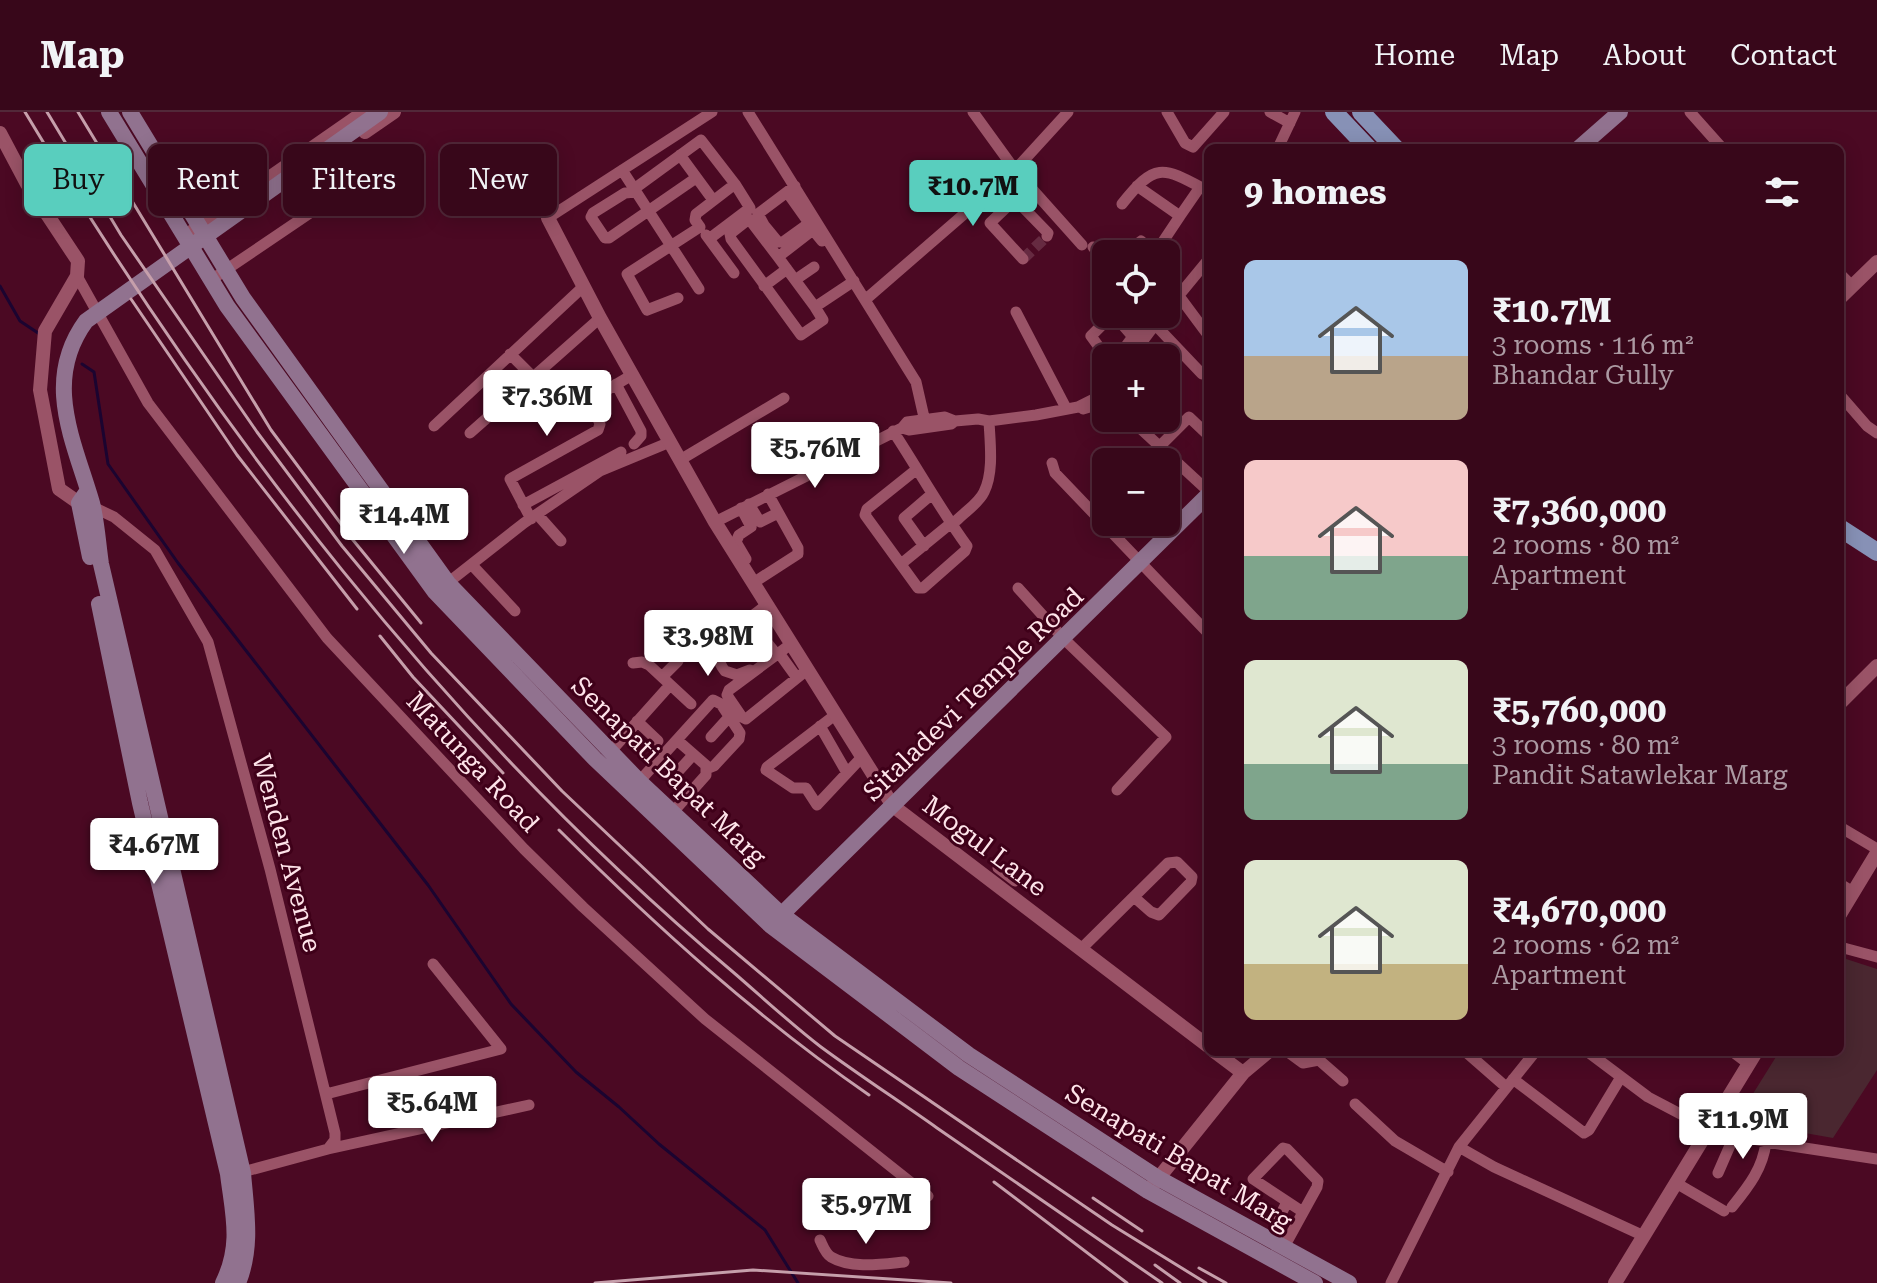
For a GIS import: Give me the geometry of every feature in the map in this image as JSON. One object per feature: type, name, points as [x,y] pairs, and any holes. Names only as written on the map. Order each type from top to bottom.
[{"type":"main road","points":[[229,1282],[247,1256],[235,1173],[127,710],[96,565],[87,500],[70,438],[61,387],[69,353],[86,321],[380,112]]},
{"type":"main road","points":[[1334,112],[1364,144]]},
{"type":"main road","points":[[1361,112],[1391,144]]},
{"type":"main road","name":"Senapati Bapat Marg","points":[[131,114],[149,144]]},
{"type":"main road","points":[[113,118],[131,114]]},
{"type":"main road","points":[[1583,144],[1612,115]]},
{"type":"main road","name":"Senapati Bapat Marg","points":[[113,118],[148,175]]},
{"type":"main road","name":"Senapati Bapat Marg","points":[[172,216],[227,306],[442,588],[634,786],[776,920],[848,974],[969,1055],[1012,1093],[1153,1185],[1315,1283]]},
{"type":"main road","name":"Senapati Bapat Marg","points":[[193,216],[252,311],[442,588]]},
{"type":"main road","name":"Sitaladevi Temple Road","points":[[776,920],[1142,562],[1204,497]]},
{"type":"main road","points":[[1844,531],[1877,552]]},
{"type":"main road","points":[[1844,545],[1877,566]]},
{"type":"main road","name":"Senapati Bapat Marg","points":[[579,730],[611,751],[634,786],[673,812],[776,920]]},
{"type":"main road","name":"Senapati Bapat Marg","points":[[1153,1185],[1279,1234],[1349,1283]]},
{"type":"street","points":[[204,234],[364,112]]},
{"type":"street","points":[[185,237],[204,234],[394,112]]},
{"type":"street","points":[[548,218],[712,112]]},
{"type":"street","points":[[748,112],[791,189],[851,283]]},
{"type":"street","points":[[973,112],[1015,170],[1092,251]]},
{"type":"street","points":[[865,300],[1015,170],[1068,112]]},
{"type":"street","points":[[1167,112],[1185,143],[1193,147],[1224,112]]},
{"type":"street","points":[[1270,112],[1292,117],[1280,144]]},
{"type":"street","points":[[1690,112],[1718,144]]},
{"type":"street","points":[[0,133],[27,184],[78,261],[77,276],[45,331],[40,390],[59,489],[87,500]]},
{"type":"street","points":[[696,178],[609,238],[603,236],[591,217],[625,193],[635,190],[703,140],[750,208],[709,239]]},
{"type":"street","points":[[680,155],[713,200]]},
{"type":"street","points":[[622,170],[699,289]]},
{"type":"street","points":[[1122,204],[1137,186],[1157,172],[1167,171],[1204,189],[1163,240]]},
{"type":"street","points":[[734,273],[694,217],[735,184]]},
{"type":"street","points":[[1023,259],[990,223],[1029,186]]},
{"type":"street","points":[[1137,186],[1180,216]]},
{"type":"street","points":[[791,189],[758,212],[764,225],[780,243],[812,221]]},
{"type":"street","points":[[1015,199],[1048,233],[1047,236]]},
{"type":"street","points":[[211,280],[306,216]]},
{"type":"street","name":"Mogul Lane","points":[[548,218],[600,318],[715,522],[756,581],[782,646],[835,715],[893,806],[1204,1043]]},
{"type":"street","points":[[749,219],[787,269],[823,320],[801,335],[730,234],[749,219]]},
{"type":"street","points":[[678,298],[647,310],[626,277],[629,272],[700,227]]},
{"type":"street","points":[[778,257],[815,231],[865,300],[916,382],[925,423]]},
{"type":"street","points":[[1844,294],[1877,262]]},
{"type":"street","points":[[1180,295],[1204,265]]},
{"type":"street","points":[[795,280],[814,267]]},
{"type":"street","points":[[764,286],[787,269]]},
{"type":"street","name":"Matunga Road","points":[[77,276],[148,403],[327,638],[524,849],[583,907],[705,1019],[928,1196]]},
{"type":"street","points":[[1844,278],[1852,286]]},
{"type":"street","points":[[815,307],[851,283]]},
{"type":"street","points":[[434,426],[584,286]]},
{"type":"street","points":[[1180,297],[1204,330]]},
{"type":"street","points":[[1016,312],[1072,408]]},
{"type":"street","points":[[1097,344],[1091,336],[1113,314],[1204,374]]},
{"type":"street","points":[[470,433],[600,318]]},
{"type":"street","points":[[1137,344],[1143,328]]},
{"type":"street","points":[[1130,344],[1146,328]]},
{"type":"street","points":[[510,354],[533,377]]},
{"type":"street","points":[[561,541],[523,505],[510,479],[598,430],[600,424],[590,400],[632,375]]},
{"type":"street","points":[[616,384],[641,431],[634,444]]},
{"type":"street","points":[[680,460],[784,398]]},
{"type":"street","points":[[1844,399],[1877,433]]},
{"type":"street","points":[[715,522],[907,422],[925,423],[945,417],[955,421],[989,421],[1072,408],[1085,410],[1092,406]]},
{"type":"street","points":[[1161,445],[1189,417],[1204,431]]},
{"type":"street","points":[[901,564],[976,503],[985,491],[990,447],[989,421]]},
{"type":"street","points":[[898,429],[917,469],[967,546],[923,588],[918,588],[865,515],[867,509],[917,469]]},
{"type":"street","points":[[1146,432],[1204,489]]},
{"type":"street","points":[[442,588],[534,516],[600,471],[670,442]]},
{"type":"street","points":[[523,505],[621,452]]},
{"type":"street","points":[[1052,463],[1055,473],[1204,629]]},
{"type":"street","points":[[756,581],[798,554],[798,548],[768,494]]},
{"type":"street","points":[[924,546],[904,518],[932,494]]},
{"type":"street","name":"Wenden Avenue","points":[[87,500],[155,550],[208,642],[270,869],[326,1094],[335,1133],[335,1140],[328,1149]]},
{"type":"street","points":[[740,509],[760,522],[778,513]]},
{"type":"street","points":[[740,509],[751,527],[736,542],[746,565]]},
{"type":"street","points":[[472,565],[515,611]]},
{"type":"street","points":[[1018,588],[1064,639],[1161,726],[1166,737],[1117,790]]},
{"type":"street","points":[[766,605],[722,643],[718,659],[720,666],[737,675],[750,670],[782,646]]},
{"type":"street","points":[[749,620],[782,646]]},
{"type":"street","points":[[782,646],[727,693],[742,717],[746,719],[802,674]]},
{"type":"street","points":[[611,751],[637,721],[678,661]]},
{"type":"street","points":[[633,663],[646,663],[691,704]]},
{"type":"street","points":[[1844,699],[1877,666]]},
{"type":"street","points":[[634,786],[713,700],[721,704],[730,716],[740,736],[714,766],[706,767]]},
{"type":"street","points":[[835,715],[766,770],[793,788],[808,790],[817,805],[862,757]]},
{"type":"street","points":[[711,737],[730,716]]},
{"type":"street","points":[[637,721],[658,741]]},
{"type":"street","points":[[820,726],[847,773]]},
{"type":"street","points":[[673,812],[706,775],[706,767],[677,740]]},
{"type":"street","points":[[673,777],[693,755]]},
{"type":"street","points":[[1844,830],[1877,851],[1847,888]]},
{"type":"street","points":[[1081,949],[1168,863],[1177,862],[1192,877],[1191,882],[1159,915],[1134,897]]},
{"type":"street","points":[[998,868],[1015,881]]},
{"type":"street","points":[[1844,948],[1877,957]]},
{"type":"street","points":[[326,1094],[501,1049],[433,964]]},
{"type":"street","points":[[1220,1056],[1243,1073]]},
{"type":"street","points":[[1153,1185],[1243,1073],[1263,1056]]},
{"type":"street","points":[[1293,1056],[1303,1063],[1319,1060],[1343,1081]]},
{"type":"street","points":[[1472,1056],[1584,1133],[1589,1130],[1621,1077]]},
{"type":"street","points":[[1391,1283],[1459,1147],[1532,1056]]},
{"type":"street","points":[[1593,1056],[1648,1097],[1709,1129],[1766,1142],[1877,1159]]},
{"type":"street","points":[[1615,1283],[1753,1058]]},
{"type":"street","points":[[1355,1104],[1395,1141],[1448,1172]]},
{"type":"street","points":[[235,1173],[328,1149],[529,1105]]},
{"type":"street","points":[[1718,1173],[1735,1134]]},
{"type":"street","points":[[1676,1183],[1728,1209],[1762,1164],[1766,1142]]},
{"type":"street","points":[[1459,1147],[1494,1167],[1644,1236]]},
{"type":"street","points":[[1279,1234],[1303,1212],[1318,1181],[1283,1148],[1253,1179],[1303,1212]]},
{"type":"street","points":[[1730,1189],[1743,1193]]},
{"type":"street","points":[[1279,1234],[1287,1202]]},
{"type":"street","points":[[820,1240],[832,1258],[846,1262],[876,1265],[904,1262]]},
{"type":"shaded area","points":[[1844,958],[1877,969],[1877,1070],[1833,1138],[1736,1121],[1777,1056],[1844,1056]]},
{"type":"waterway","points":[[0,286],[20,321],[38,333]]},
{"type":"waterway","points":[[82,364],[94,372],[108,464],[178,563],[428,885],[511,1004],[576,1072],[765,1230],[798,1283]]},
{"type":"tunnel","points":[[1023,259],[1047,236]]},
{"type":"railway","points":[[25,112],[176,347],[258,461],[343,572],[433,678],[528,781],[628,879],[810,1038],[1162,1283]]},
{"type":"railway","points":[[47,112],[121,235],[257,432],[342,546],[431,653],[562,791],[708,929],[835,1036],[1112,1225],[1206,1283]]},
{"type":"railway","points":[[78,112],[271,430],[353,540],[421,623]]},
{"type":"railway","points":[[131,299],[237,455],[357,609]]},
{"type":"railway","points":[[380,636],[413,677],[503,773]]},
{"type":"railway","points":[[559,830],[708,970],[787,1035],[869,1095]]},
{"type":"railway","points":[[994,1182],[1127,1283]]},
{"type":"railway","points":[[1093,1198],[1142,1231]]},
{"type":"railway","points":[[1155,1265],[1180,1283]]},
{"type":"railway","points":[[1199,1268],[1226,1283]]},
{"type":"railway","points":[[595,1283],[753,1270],[951,1283]]}]
